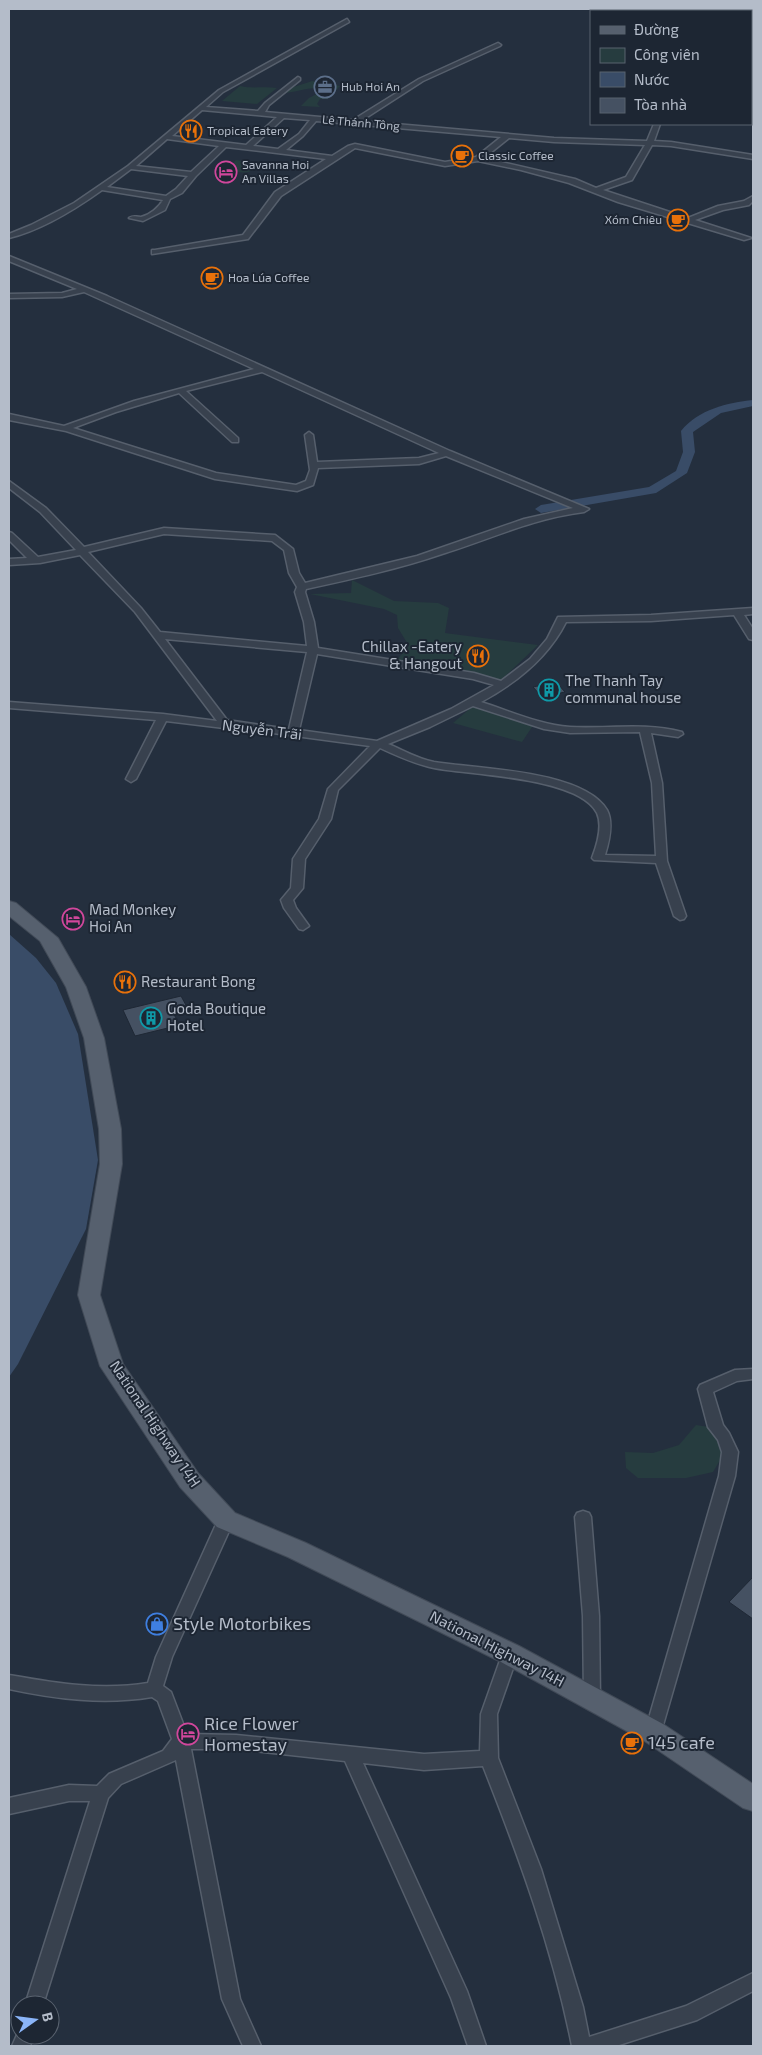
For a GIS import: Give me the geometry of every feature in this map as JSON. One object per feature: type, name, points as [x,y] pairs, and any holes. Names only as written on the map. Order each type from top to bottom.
[{"type":"main road","name":"National Highway 14H","points":[[9,907],[48,938],[76,987],[94,1038],[110,1129],[112,1164],[90,1295],[112,1366],[189,1480],[226,1520],[297,1550],[510,1654],[653,1732],[753,1799]]},
{"type":"street","points":[[9,236],[34,227],[77,205],[130,167],[199,108],[234,83],[347,21]]},
{"type":"street","points":[[354,122],[421,80],[498,44]]},
{"type":"street","points":[[260,114],[267,104],[298,79]]},
{"type":"street","name":"Lê Thánh Tông","points":[[199,108],[507,136],[671,144],[753,157]]},
{"type":"street","points":[[248,147],[282,116]]},
{"type":"street","points":[[280,151],[301,136],[314,118]]},
{"type":"street","points":[[597,190],[629,178],[650,143],[657,125]]},
{"type":"street","points":[[166,136],[333,158]]},
{"type":"street","points":[[478,159],[507,136]]},
{"type":"street","points":[[132,218],[143,219],[162,208],[167,198],[178,191],[225,144]]},
{"type":"street","points":[[155,252],[246,237],[278,194],[350,146],[445,164],[478,159],[572,180],[620,200],[747,238]]},
{"type":"street","points":[[130,167],[193,174]]},
{"type":"street","points":[[101,188],[167,198]]},
{"type":"street","points":[[689,220],[721,208],[746,203],[753,198]]},
{"type":"street","points":[[9,258],[447,453],[584,509],[536,518],[437,553],[385,568],[302,586]]},
{"type":"street","points":[[9,296],[62,295],[84,290]]},
{"type":"street","points":[[65,428],[100,414],[180,390],[261,370]]},
{"type":"street","points":[[180,390],[235,440]]},
{"type":"street","points":[[9,416],[65,428],[178,466],[215,476],[297,488],[306,486],[312,479],[314,465],[309,435]]},
{"type":"street","points":[[314,465],[419,461],[447,453]]},
{"type":"street","points":[[9,484],[43,510],[80,552],[138,610],[224,723]]},
{"type":"street","points":[[9,562],[80,552],[164,532],[268,536],[279,540],[288,549],[294,573],[302,586]]},
{"type":"street","points":[[9,535],[34,559]]},
{"type":"street","points":[[293,733],[314,650],[310,622],[300,592],[302,586]]},
{"type":"street","points":[[753,611],[738,613],[753,636]]},
{"type":"street","name":"Nguyễn Trãi","points":[[9,705],[163,717],[224,725],[224,723],[378,744],[473,703],[502,684],[537,658],[546,648],[562,619],[651,618],[738,613]]},
{"type":"street","points":[[156,635],[314,650],[474,676],[502,684]]},
{"type":"street","points":[[473,703],[544,726],[570,730],[646,730],[678,734]]},
{"type":"street","points":[[131,779],[163,717]]},
{"type":"street","points":[[646,730],[658,783],[661,861],[680,916]]},
{"type":"street","points":[[302,926],[287,900],[297,888],[299,859],[325,819],[332,789],[378,744],[434,765],[518,775],[583,794],[594,801],[601,809],[605,818],[598,858],[653,859],[661,861]]},
{"type":"street","points":[[653,1732],[727,1476],[730,1452],[724,1437],[716,1427],[705,1390],[735,1376],[753,1374]]},
{"type":"street","points":[[584,1517],[591,1616],[592,1699]]},
{"type":"street","points":[[154,1689],[164,1657],[226,1520]]},
{"type":"street","points":[[510,1654],[489,1714],[489,1758],[532,1869],[574,2007],[580,2046]]},
{"type":"street","points":[[9,1682],[64,1692],[134,1693],[154,1689],[165,1697],[181,1740],[231,1999],[252,2046]]},
{"type":"street","points":[[181,1740],[236,1742],[424,1762],[489,1758]]},
{"type":"street","points":[[37,1995],[101,1794],[115,1779],[169,1756],[181,1740]]},
{"type":"street","points":[[350,1754],[460,1997],[477,2046]]},
{"type":"street","points":[[9,1806],[69,1793],[101,1794]]},
{"type":"street","points":[[588,2046],[690,2014],[753,1982]]},
{"type":"green space","points":[[312,81],[340,86],[328,99],[320,99],[317,104],[320,107],[301,106],[309,98],[326,89],[315,88],[281,93],[292,88]]},
{"type":"green space","points":[[240,86],[277,88],[257,104],[222,101]]},
{"type":"green space","points":[[236,160],[262,165],[244,172],[226,170]]},
{"type":"green space","points":[[352,580],[394,601],[438,603],[449,608],[445,633],[538,645],[499,682],[393,664],[409,646],[398,628],[397,615],[384,609],[310,594],[351,593]]},
{"type":"green space","points":[[473,706],[534,724],[522,742],[453,723]]},
{"type":"green space","points":[[696,1425],[716,1428],[726,1450],[713,1472],[686,1478],[638,1478],[626,1468],[625,1452],[653,1453],[679,1445]]},
{"type":"water","points":[[9,934],[36,958],[56,983],[78,1034],[98,1160],[86,1229],[18,1364],[9,1377]]},
{"type":"building","name":"The Thanh Tay communal house","points":[[556,682],[565,692],[542,697],[533,687]]},
{"type":"building","name":"Goda Boutique Hotel","points":[[181,996],[187,1007],[172,1011],[180,1025],[135,1036],[123,1010]]},
{"type":"building","points":[[753,1577],[753,1619],[729,1602]]},
{"type":"waterway","points":[[541,509],[652,490],[681,473],[689,452],[687,431],[717,410],[753,403]]},
{"type":"place","name":"Hub Hoi An","points":[[325,87]]},
{"type":"place","name":"Tropical Eatery","points":[[191,131]]},
{"type":"place","name":"Classic Coffee","points":[[462,156]]},
{"type":"place","name":"Savanna Hoi An Villas","points":[[226,172]]},
{"type":"place","name":"Xóm Chiêu","points":[[678,220]]},
{"type":"place","name":"Hoa Lúa Coffee","points":[[212,278]]},
{"type":"place","name":"Chillax -Eatery & Hangout","points":[[478,656]]},
{"type":"place","name":"The Thanh Tay communal house","points":[[549,690]]},
{"type":"place","name":"Mad Monkey Hoi An","points":[[73,919]]},
{"type":"place","name":"Restaurant Bong","points":[[125,982]]},
{"type":"place","name":"Goda Boutique Hotel","points":[[151,1018]]},
{"type":"place","name":"Style Motorbikes","points":[[157,1624]]},
{"type":"place","name":"Rice Flower Homestay","points":[[188,1734]]},
{"type":"place","name":"145 cafe","points":[[632,1743]]}]
